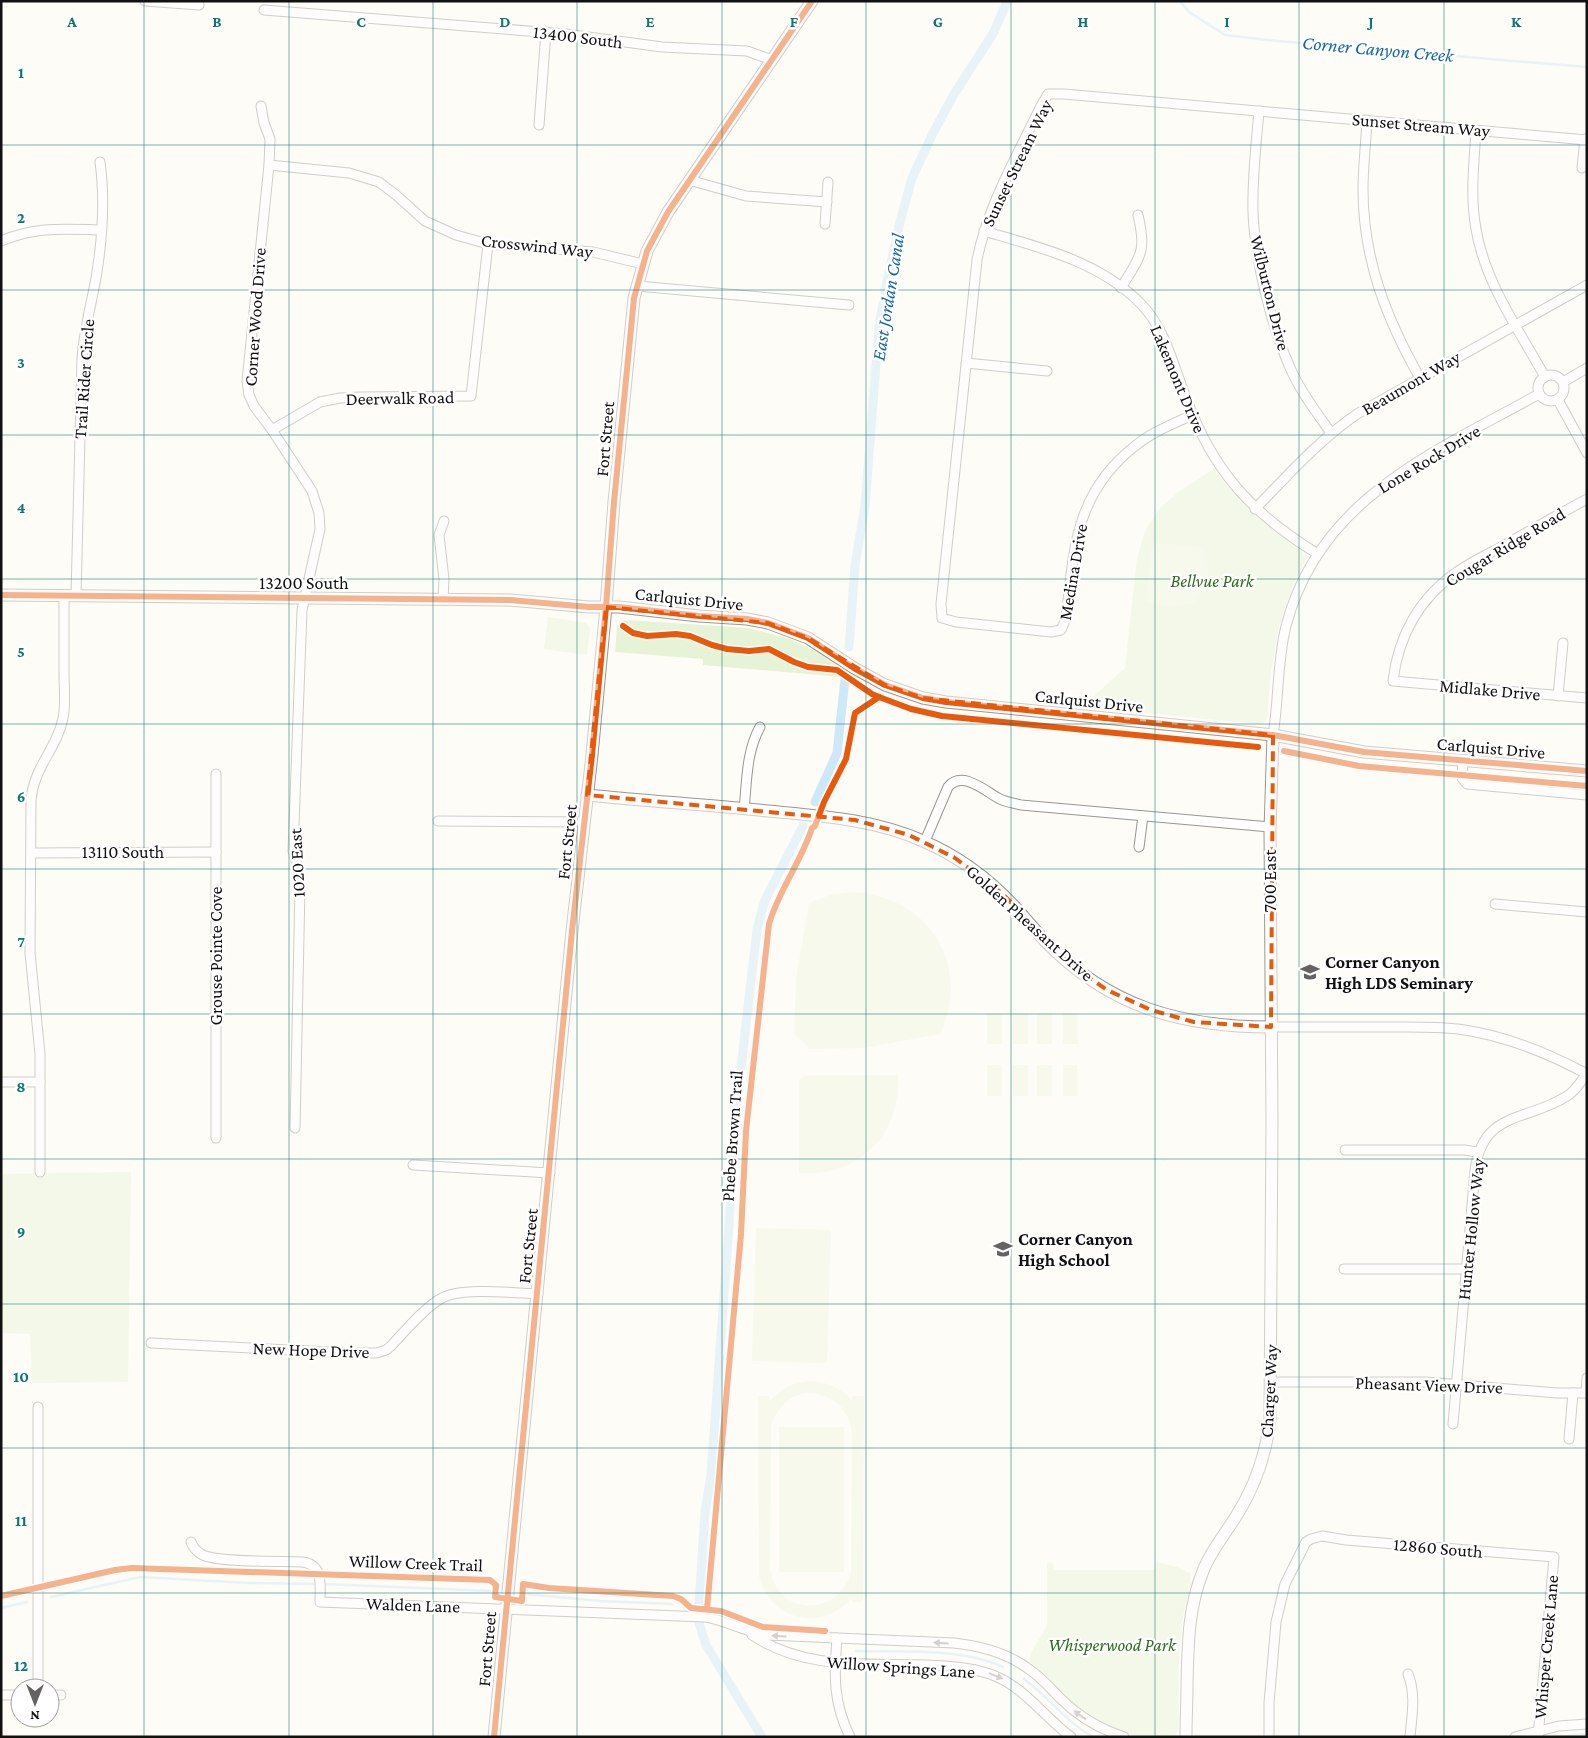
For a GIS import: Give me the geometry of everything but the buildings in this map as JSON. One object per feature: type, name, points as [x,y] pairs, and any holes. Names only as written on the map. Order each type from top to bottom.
[{"type":"street","points":[[145,1],[200,5]]},
{"type":"street","name":"Fort Street","points":[[494,1737],[573,922],[606,607],[630,331],[637,286],[642,264],[659,226],[812,1]]},
{"type":"street","name":"13400 South","points":[[264,10],[546,32],[662,47],[747,52],[772,60]]},
{"type":"street","points":[[539,125],[546,32]]},
{"type":"street","name":"Sunset Stream Way","points":[[942,618],[941,604],[976,260],[992,208],[1048,94],[1586,139]]},
{"type":"street","name":"Corner Wood Drive","points":[[261,106],[264,124],[270,139],[269,165],[247,381],[249,395],[254,406],[312,491],[319,513],[320,529],[306,598]]},
{"type":"street","name":"Wilburton Drive","points":[[1259,111],[1253,198],[1254,231],[1261,272],[1285,357],[1301,389],[1331,433]]},
{"type":"street","points":[[1367,120],[1363,189],[1366,228],[1372,265],[1390,320],[1420,378]]},
{"type":"street","points":[[1476,130],[1472,183],[1476,229],[1488,272],[1545,377]]},
{"type":"street","points":[[1582,168],[1586,139]]},
{"type":"street","name":"Trail Rider Circle","points":[[40,1172],[40,1044],[30,963],[31,800],[34,781],[63,720],[82,358],[85,330],[96,276],[103,183],[100,162]]},
{"type":"street","name":"Crosswind Way","points":[[269,165],[349,174],[379,182],[425,221],[456,235],[488,244],[593,252],[642,264]]},
{"type":"street","points":[[689,180],[746,196],[826,202]]},
{"type":"street","points":[[825,224],[828,182]]},
{"type":"street","points":[[1121,288],[1141,254],[1143,240],[1138,216]]},
{"type":"street","points":[[1,241],[28,231],[45,229],[100,230]]},
{"type":"street","name":"Lakemont Drive","points":[[984,231],[1068,258],[1121,288],[1147,310],[1160,329],[1192,415],[1217,462],[1236,488],[1255,509],[1283,531],[1318,554]]},
{"type":"street","name":"Deerwalk Road","points":[[272,430],[320,402],[340,398],[471,396],[488,244]]},
{"type":"street","name":"Beaumont Way","points":[[1255,509],[1331,433],[1370,406],[1587,285]]},
{"type":"street","points":[[637,286],[849,305]]},
{"type":"street","points":[[966,363],[1047,371]]},
{"type":"street","points":[[1563,382],[1587,368]]},
{"type":"street","points":[[1549,375],[1556,376],[1563,382],[1564,392],[1558,400],[1548,401],[1539,394],[1539,384],[1549,375]]},
{"type":"street","name":"Lone Rock Drive","points":[[1273,735],[1280,661],[1286,625],[1300,588],[1318,554],[1347,517],[1362,502],[1392,478],[1539,394]]},
{"type":"street","points":[[1558,400],[1587,453]]},
{"type":"street","name":"Medina Drive","points":[[942,618],[956,622],[1051,632],[1062,630],[1066,618],[1077,534],[1097,487],[1120,459],[1136,445],[1154,433],[1192,415]]},
{"type":"street","name":"Cougar Ridge Road","points":[[1393,681],[1395,663],[1403,638],[1416,613],[1434,591],[1458,571],[1587,498]]},
{"type":"street","points":[[443,599],[444,579],[439,535],[444,521]]},
{"type":"street","name":"13200 South","points":[[1,595],[510,600],[606,607]]},
{"type":"street","name":"1020 East","points":[[296,1128],[300,874],[293,851],[302,610],[306,598]]},
{"type":"street","name":"Carlquist Drive","points":[[606,607],[747,619],[768,623],[808,638],[854,668],[886,685],[923,698],[946,702],[1273,735],[1350,750],[1587,771]]},
{"type":"street","points":[[1558,696],[1563,643]]},
{"type":"street","name":"Midlake Drive","points":[[1393,681],[1587,698]]},
{"type":"street","points":[[744,809],[750,753],[760,727]]},
{"type":"street","name":"700 East","points":[[1271,1027],[1270,827],[1271,748],[1273,735]]},
{"type":"street","points":[[1463,760],[1462,778],[1467,784],[1587,795]]},
{"type":"street","name":"Grouse Pointe Cove","points":[[216,774],[216,1138]]},
{"type":"street","points":[[925,841],[948,787],[957,781],[975,784],[996,797],[1012,803],[1270,827]]},
{"type":"street","name":"Golden Pheasant Drive","points":[[587,795],[861,822],[894,830],[925,841],[986,879],[1057,952],[1081,973],[1114,993],[1151,1010],[1194,1022],[1223,1026],[1422,1027],[1458,1029],[1520,1044],[1545,1053],[1587,1073]]},
{"type":"street","points":[[1139,847],[1143,816]]},
{"type":"street","points":[[438,822],[584,822]]},
{"type":"street","name":"13110 South","points":[[31,853],[216,852]]},
{"type":"street","points":[[1495,904],[1587,912]]},
{"type":"street","name":"Charger Way","points":[[1186,1737],[1188,1639],[1193,1603],[1203,1570],[1243,1505],[1258,1474],[1268,1436],[1271,1407],[1271,1027]]},
{"type":"street","name":"Hunter Hollow Way","points":[[1453,1424],[1478,1152],[1484,1140],[1495,1128],[1506,1121],[1569,1095],[1587,1073]]},
{"type":"street","points":[[1,1082],[40,1082]]},
{"type":"street","points":[[1344,1150],[1464,1150],[1478,1152]]},
{"type":"street","points":[[413,1166],[550,1173]]},
{"type":"street","points":[[1344,1269],[1466,1269]]},
{"type":"street","name":"New Hope Drive","points":[[152,1343],[338,1353],[378,1353],[391,1346],[440,1298],[450,1294],[470,1292],[538,1294]]},
{"type":"street","points":[[1586,1393],[1587,1378]]},
{"type":"street","name":"Pheasant View Drive","points":[[1271,1382],[1408,1381],[1586,1393]]},
{"type":"street","points":[[1569,1439],[1573,1393]]},
{"type":"street","points":[[38,1407],[38,1678]]},
{"type":"street","name":"12860 South","points":[[1270,1737],[1269,1703],[1276,1622],[1285,1584],[1303,1546],[1311,1538],[1322,1536],[1346,1540],[1554,1557]]},
{"type":"street","name":"Walden Lane","points":[[191,1542],[201,1555],[217,1559],[307,1562],[315,1566],[320,1577],[320,1599],[506,1609]]},
{"type":"street","name":"Whisper Creek Lane","points":[[1538,1734],[1554,1557]]},
{"type":"street","name":"Willow Springs Lane","points":[[506,1609],[705,1617],[722,1620],[745,1630],[781,1651],[806,1659],[835,1662],[954,1666],[1001,1678],[1020,1691],[1054,1724],[1071,1737]]},
{"type":"street","name":"Willow Springs Lane","points":[[745,1630],[766,1635],[954,1644],[993,1650],[1028,1668],[1081,1716],[1103,1729],[1124,1737]]},
{"type":"street","points":[[837,1638],[835,1662],[836,1698],[840,1716],[850,1737]]},
{"type":"street","points":[[1408,1674],[1414,1696],[1410,1737]]},
{"type":"street","points":[[1516,1737],[1538,1734],[1559,1726],[1587,1724]]},
{"type":"highlighted area","points":[[606,607],[768,623],[808,638],[885,685],[923,698],[1273,735],[1271,1027],[1194,1022],[1151,1010],[1107,990],[1069,963],[1002,893],[955,858],[909,835],[855,820],[587,795]]},
{"type":"green space","name":"Bellvue Park","points":[[1214,469],[1243,504],[1302,551],[1305,561],[1290,592],[1279,627],[1271,671],[1267,719],[1258,724],[1093,708],[1095,695],[1125,668],[1137,558],[1145,531],[1160,508],[1180,491]]},
{"type":"green space","points":[[1156,543],[1204,547],[1209,575],[1193,603],[1172,607],[1146,602],[1151,548]]},
{"type":"green space","points":[[548,617],[586,623],[590,629],[587,655],[544,649]]},
{"type":"green space","points":[[626,620],[749,628],[790,639],[819,653],[843,670],[842,677],[703,665],[703,659],[615,652],[617,626]]},
{"type":"green space","points":[[853,892],[880,896],[903,906],[922,920],[937,938],[946,959],[950,983],[949,1008],[940,1034],[864,1048],[810,1049],[794,1034],[796,979],[809,903],[830,895]]},
{"type":"green space","points":[[987,1013],[1002,1013],[1002,1044],[987,1044]]},
{"type":"green space","points":[[1013,1013],[1028,1013],[1028,1044],[1013,1044]]},
{"type":"green space","points":[[1037,1013],[1052,1013],[1052,1044],[1037,1044]]},
{"type":"green space","points":[[1063,1013],[1078,1013],[1078,1044],[1063,1044]]},
{"type":"green space","points":[[987,1065],[1002,1065],[1002,1096],[987,1096]]},
{"type":"green space","points":[[1013,1065],[1028,1065],[1028,1096],[1013,1096]]},
{"type":"green space","points":[[1037,1065],[1052,1065],[1052,1096],[1037,1096]]},
{"type":"green space","points":[[1063,1065],[1077,1065],[1078,1096],[1063,1096]]},
{"type":"green space","points":[[805,1075],[898,1075],[897,1097],[892,1116],[884,1133],[872,1148],[857,1160],[840,1168],[821,1172],[799,1173],[799,1080]]},
{"type":"green space","points":[[131,1172],[128,1382],[32,1383],[30,1334],[1,1333],[1,1174]]},
{"type":"green space","points":[[756,1228],[831,1230],[827,1363],[752,1361]]},
{"type":"green space","points":[[811,1381],[828,1384],[843,1392],[852,1400],[852,1396],[864,1396],[863,1602],[852,1602],[852,1598],[840,1609],[826,1616],[812,1618],[798,1617],[786,1612],[774,1603],[765,1591],[759,1576],[758,1396],[769,1396],[770,1401],[788,1386]],"holes":[[[804,1393],[823,1395],[837,1404],[843,1410],[850,1425],[852,1435],[851,1572],[844,1587],[834,1598],[821,1604],[808,1606],[795,1603],[783,1595],[775,1584],[770,1568],[771,1427],[778,1410],[787,1401]]]},
{"type":"green space","points":[[779,1427],[844,1427],[844,1572],[779,1572]]},
{"type":"green space","name":"Whisperwood Park","points":[[1049,1562],[1053,1563],[1054,1570],[1155,1570],[1157,1562],[1177,1567],[1190,1573],[1190,1587],[1180,1640],[1179,1728],[1175,1737],[1138,1737],[1106,1726],[1075,1706],[1030,1664],[1033,1649],[1047,1623],[1047,1564]]},
{"type":"waterway","name":"East Jordan Canal","points":[[849,647],[855,565],[865,506],[879,326],[900,222],[912,178],[933,133],[953,96],[994,32],[1007,1]]},
{"type":"waterway","name":"Corner Canyon Creek","points":[[1180,1],[1189,12],[1225,35],[1587,67]]},
{"type":"waterway","name":"East Jordan Canal","points":[[815,802],[837,753],[845,679]]},
{"type":"waterway","name":"East Jordan Canal","points":[[699,1604],[705,1513],[711,1475],[734,1129],[757,929],[765,900],[803,826]]},
{"type":"waterway","points":[[51,1597],[140,1577],[249,1583],[317,1584]]},
{"type":"waterway","points":[[323,1584],[492,1591]]},
{"type":"waterway","points":[[526,1594],[600,1601],[673,1604]]},
{"type":"waterway","points":[[1,1608],[27,1602]]},
{"type":"waterway","name":"East Jordan Canal","points":[[699,1623],[706,1645],[762,1737]]},
{"type":"waterway","points":[[856,1651],[912,1651],[951,1654],[987,1661],[1003,1667]]},
{"type":"waterway","points":[[1024,1679],[1074,1724],[1093,1737]]},
{"type":"waterway","points":[[1560,1737],[1587,1734]]},
{"type":"cycle path","points":[[494,1737],[572,931],[592,755],[634,298],[647,251],[668,212],[812,1]]},
{"type":"cycle path","points":[[1,595],[510,600],[589,607],[619,607],[747,619],[768,623],[808,638],[854,668],[885,685],[923,698],[946,702],[1273,735],[1364,752],[1587,771]]},
{"type":"cycle path","points":[[623,626],[633,633],[647,636],[676,634],[690,636],[727,649],[749,651],[769,649],[808,667],[837,670],[879,697],[911,709],[942,716],[1258,747]]},
{"type":"cycle path","name":"Phebe Brown Trail","points":[[707,1609],[741,1234],[746,1131],[769,924],[778,899],[846,759],[855,713],[879,697]]},
{"type":"cycle path","points":[[1284,751],[1359,766],[1587,786]]},
{"type":"cycle path","name":"Willow Creek Trail","points":[[1,1596],[115,1570],[132,1568],[490,1580],[496,1585],[495,1597],[522,1601],[523,1584],[549,1588],[673,1596],[681,1599],[691,1608],[721,1611],[763,1627],[825,1631]]},
{"type":"place","name":"Corner Canyon High LDS Seminary","points":[[1310,972]]},
{"type":"place","name":"Corner Canyon High School","points":[[1003,1249]]}]
